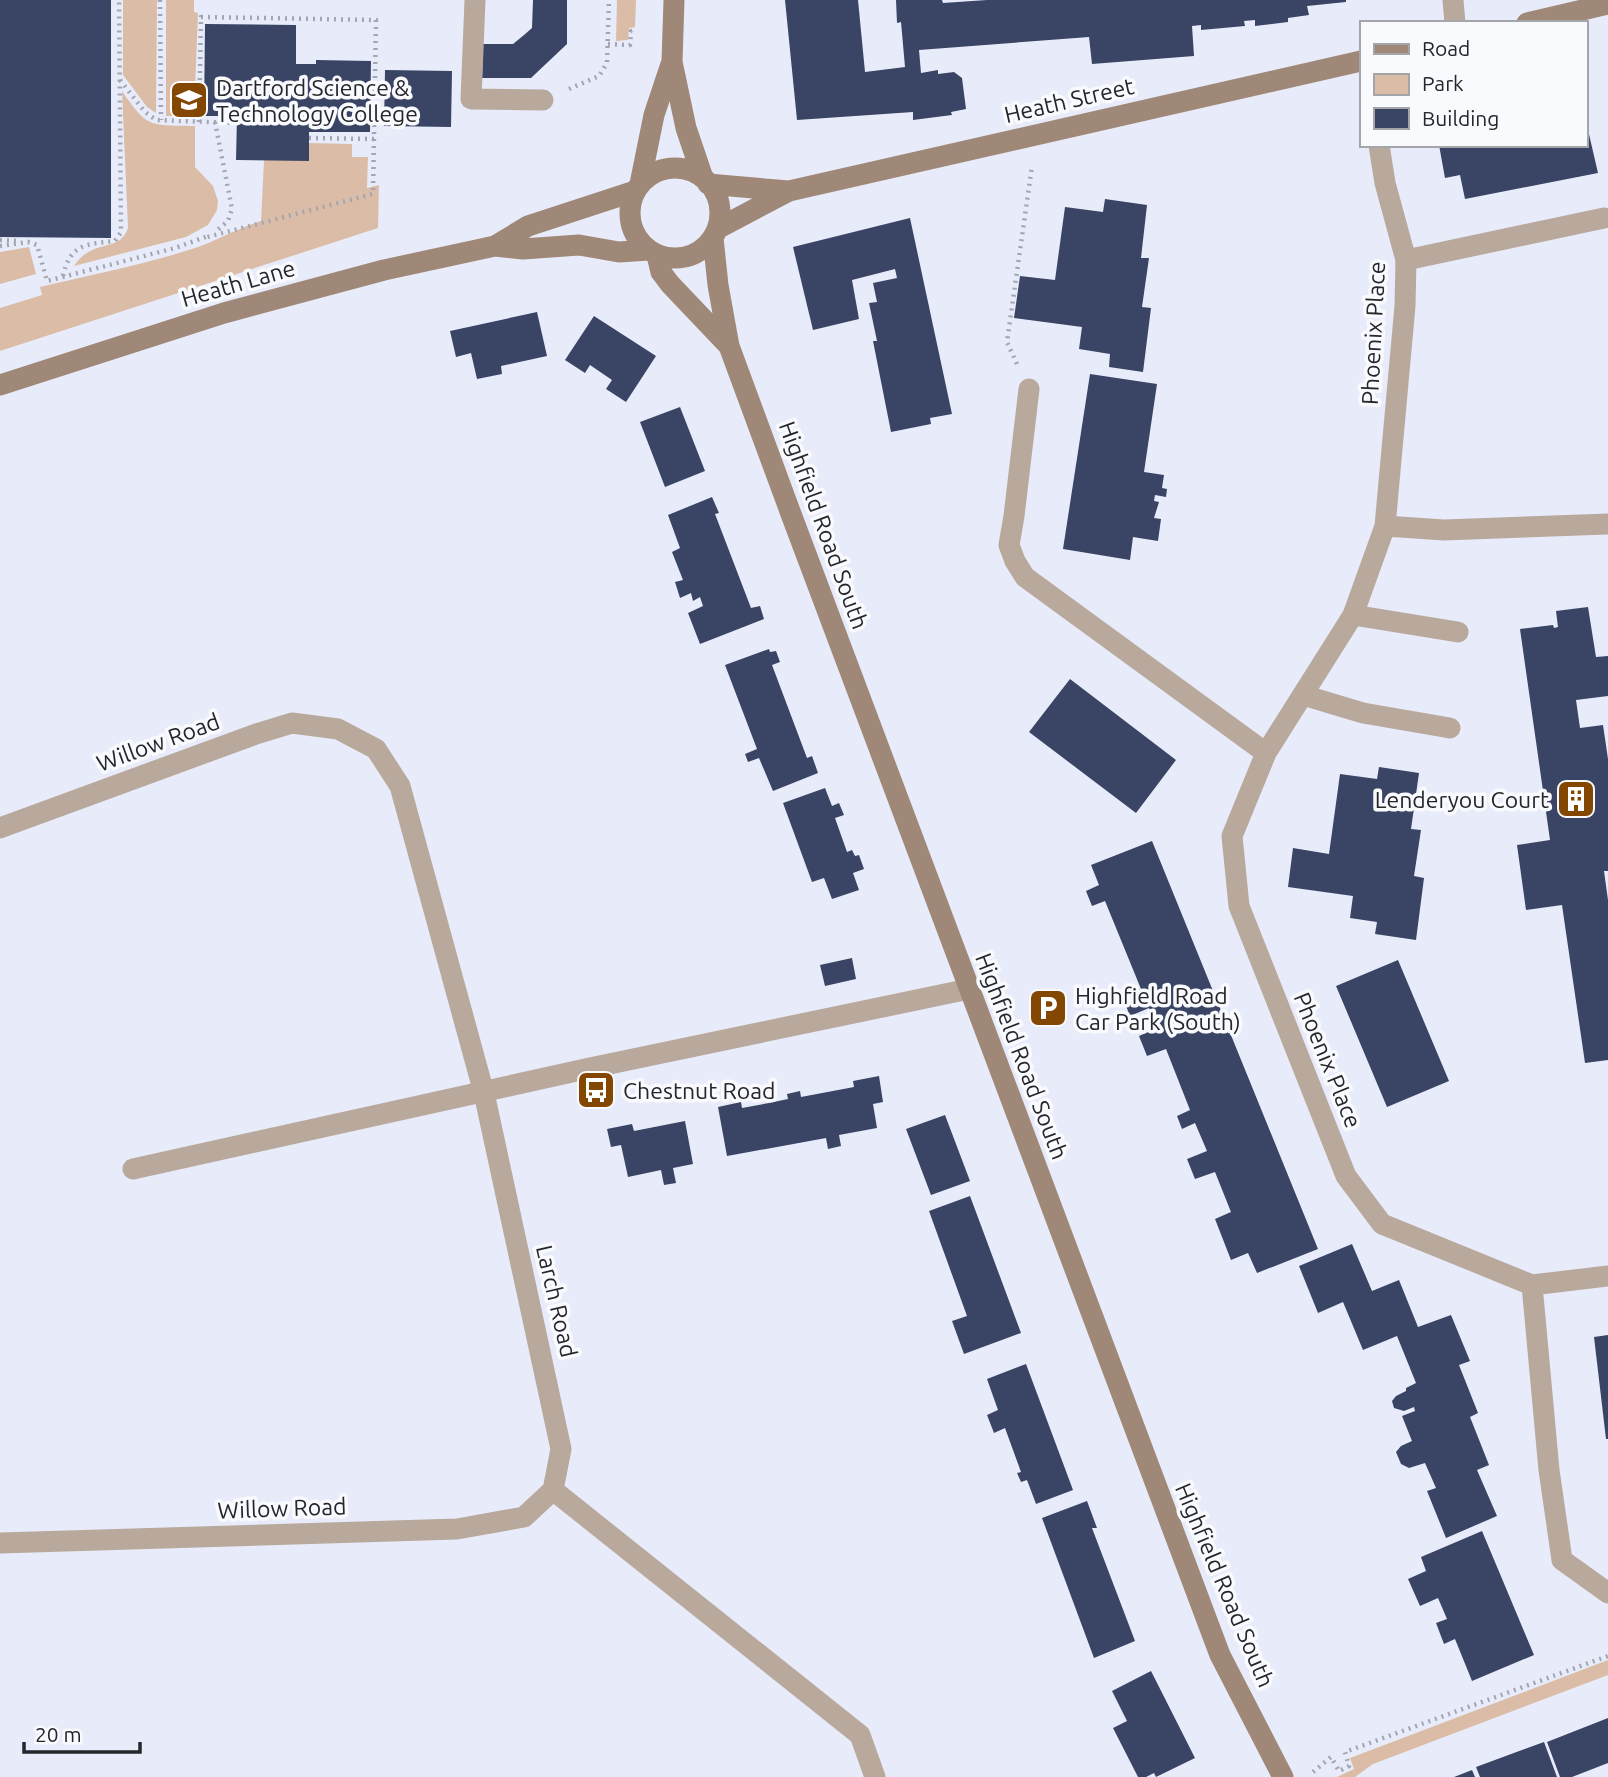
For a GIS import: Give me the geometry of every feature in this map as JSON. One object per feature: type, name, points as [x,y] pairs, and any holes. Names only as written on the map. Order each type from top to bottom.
[{"type":"street","points":[[475,0],[471,99],[543,100]]},
{"type":"street","points":[[672,62],[654,116],[638,188],[630,207],[631,224],[638,239],[653,253],[673,258],[688,256],[702,249],[715,234],[719,205],[715,193],[706,181],[683,120],[672,62],[674,0]]},
{"type":"street","points":[[1453,0],[1455,21]]},
{"type":"street","points":[[1536,21],[1608,4]]},
{"type":"street","name":"Heath Street","points":[[715,234],[789,191],[1360,61]]},
{"type":"street","name":"Phoenix Place","points":[[1379,147],[1385,183],[1406,260],[1405,306],[1385,526],[1353,615],[1266,753],[1232,836],[1239,906],[1346,1176],[1382,1224],[1532,1285],[1608,1276]]},
{"type":"street","points":[[638,188],[650,175],[663,169],[691,171],[706,181]]},
{"type":"street","name":"Heath Street","points":[[706,181],[789,191]]},
{"type":"street","name":"Heath Lane","points":[[495,246],[528,226],[638,188]]},
{"type":"street","points":[[1406,260],[1604,218]]},
{"type":"street","name":"Highfield Road South","points":[[715,234],[718,285],[729,346],[1220,1656],[1280,1776]]},
{"type":"street","name":"Heath Lane","points":[[0,385],[224,313],[384,270],[495,246],[523,249],[579,245],[620,252],[653,253]]},
{"type":"street","name":"Highfield Road South","points":[[653,253],[661,272],[670,284],[729,346]]},
{"type":"street","points":[[1029,390],[1009,545],[1025,577],[1266,753]]},
{"type":"street","points":[[1385,526],[1444,530],[1608,524]]},
{"type":"street","points":[[1353,615],[1458,632]]},
{"type":"street","points":[[1303,695],[1363,713],[1450,728]]},
{"type":"street","name":"Willow Road","points":[[0,828],[292,723],[338,729]]},
{"type":"street","name":"Larch Road","points":[[338,729],[376,749],[400,786],[484,1093],[561,1449],[553,1490]]},
{"type":"street","points":[[133,1169],[590,1068],[969,989]]},
{"type":"street","points":[[1532,1285],[1549,1470],[1562,1560],[1608,1593]]},
{"type":"street","points":[[553,1490],[860,1735],[875,1777]]},
{"type":"street","name":"Willow Road","points":[[0,1543],[457,1529],[524,1517],[553,1490]]},
{"type":"path","points":[[63,277],[67,259],[75,251],[87,244],[111,242],[119,238],[119,0]]},
{"type":"path","points":[[160,0],[161,120]]},
{"type":"path","points":[[543,100],[599,76],[607,63],[609,0]]},
{"type":"path","points":[[0,240],[37,245],[47,281],[373,194],[376,20],[201,17],[199,122]]},
{"type":"path","points":[[607,44],[630,45],[631,31],[635,31]]},
{"type":"path","points":[[120,79],[145,112],[156,120],[237,123]]},
{"type":"path","points":[[206,237],[218,231],[228,221],[232,209],[215,122]]},
{"type":"path","points":[[1029,390],[1007,342],[1036,134]]},
{"type":"path","points":[[309,138],[374,139]]},
{"type":"path","points":[[0,246],[28,242]]},
{"type":"path","points":[[1306,1777],[1331,1757],[1339,1771],[1349,1766],[1345,1752],[1608,1656]]},
{"type":"green space","points":[[123,0],[157,0],[156,113],[147,107],[123,75]]},
{"type":"green space","points":[[166,0],[194,0],[194,12],[198,13],[194,116],[166,116]]},
{"type":"green space","points":[[617,0],[636,0],[635,27],[629,28],[628,40],[616,41]]},
{"type":"green space","points":[[122,91],[138,112],[151,122],[159,125],[195,126],[195,167],[213,186],[218,201],[217,210],[208,225],[186,237],[74,266],[89,251],[118,241],[128,228]]},
{"type":"green space","points":[[309,143],[352,144],[352,157],[368,157],[367,188],[379,185],[378,228],[0,351],[0,308],[42,295],[40,287],[173,255],[261,221],[264,160]]},
{"type":"green space","points":[[29,247],[36,274],[0,284],[0,252]]},
{"type":"green space","points":[[1608,1660],[1608,1675],[1373,1764],[1355,1777],[1337,1777],[1354,1769],[1350,1758]]},
{"type":"building","points":[[0,0],[111,0],[111,238],[0,237]]},
{"type":"building","points":[[533,0],[567,0],[567,44],[531,78],[482,78],[483,44],[513,44],[532,28]]},
{"type":"building","points":[[785,0],[858,0],[865,72],[905,67],[896,0],[942,0],[943,3],[987,0],[1346,2],[1307,6],[1309,15],[1288,18],[1288,22],[1255,26],[1255,20],[1244,21],[1245,26],[1201,30],[1201,25],[1192,26],[1194,56],[1092,64],[1089,37],[919,50],[921,73],[938,70],[938,74],[954,72],[962,78],[966,109],[951,112],[952,115],[913,120],[913,112],[797,120]]},
{"type":"building","points":[[205,24],[296,25],[296,64],[316,64],[316,60],[371,61],[370,132],[309,132],[309,161],[236,160],[237,116],[204,116]]},
{"type":"building","points":[[385,70],[452,71],[451,127],[384,126]]},
{"type":"building","points":[[1587,126],[1598,173],[1465,199],[1460,175],[1445,178],[1439,147],[1587,147]]},
{"type":"building","points":[[1105,199],[1147,205],[1141,258],[1149,258],[1142,307],[1151,308],[1143,372],[1109,367],[1110,354],[1079,349],[1082,327],[1014,318],[1020,276],[1055,280],[1065,207],[1103,212]]},
{"type":"building","points":[[910,218],[952,414],[930,418],[931,424],[891,432],[873,341],[877,341],[869,303],[877,302],[873,283],[897,278],[895,269],[852,280],[859,319],[813,330],[793,247]]},
{"type":"building","points":[[537,312],[547,356],[501,366],[502,374],[477,379],[471,353],[456,357],[450,331]]},
{"type":"building","points":[[594,316],[656,356],[626,402],[606,389],[612,380],[590,365],[585,373],[565,360]]},
{"type":"building","points":[[1090,374],[1157,384],[1144,472],[1164,475],[1162,488],[1167,489],[1166,497],[1155,495],[1154,501],[1159,502],[1154,518],[1161,519],[1158,541],[1133,537],[1130,560],[1063,549]]},
{"type":"building","points":[[680,407],[705,471],[665,487],[640,422]]},
{"type":"building","points":[[712,497],[719,513],[715,514],[751,608],[760,606],[764,619],[700,644],[688,613],[703,606],[700,597],[693,601],[691,593],[680,598],[675,582],[683,580],[672,552],[680,548],[668,515]]},
{"type":"building","name":"Lenderyou Court","points":[[1588,607],[1596,657],[1608,656],[1608,696],[1576,700],[1580,728],[1603,725],[1608,759],[1608,871],[1604,871],[1608,900],[1608,1060],[1585,1063],[1562,905],[1526,910],[1517,845],[1550,840],[1520,629],[1553,625],[1554,628],[1558,627],[1556,611]]},
{"type":"building","points":[[769,649],[770,652],[776,651],[780,662],[772,665],[807,758],[812,756],[818,773],[773,791],[759,758],[748,762],[745,754],[757,749],[725,665]]},
{"type":"building","points":[[1070,679],[1176,760],[1136,813],[1029,732]]},
{"type":"building","points":[[1379,767],[1419,773],[1411,829],[1421,830],[1414,876],[1424,878],[1416,940],[1375,934],[1377,922],[1350,918],[1353,896],[1288,887],[1293,848],[1329,854],[1340,774],[1377,779]]},
{"type":"building","points":[[825,788],[832,806],[839,803],[844,815],[835,818],[847,852],[852,850],[855,856],[859,855],[864,869],[853,873],[859,890],[832,899],[824,878],[812,882],[783,803]]},
{"type":"building","points":[[1152,841],[1318,1249],[1257,1273],[1248,1253],[1231,1260],[1215,1219],[1231,1212],[1215,1172],[1195,1179],[1187,1159],[1207,1151],[1195,1123],[1182,1129],[1177,1116],[1190,1110],[1166,1049],[1147,1056],[1139,1036],[1157,1028],[1149,1008],[1130,1016],[1122,996],[1141,989],[1105,901],[1092,906],[1086,891],[1099,885],[1091,865]]},
{"type":"building","points":[[852,958],[856,979],[825,986],[820,965]]},
{"type":"building","points":[[1398,960],[1449,1081],[1387,1107],[1336,986]]},
{"type":"building","points":[[879,1076],[883,1102],[873,1104],[877,1128],[839,1135],[841,1146],[828,1149],[826,1138],[727,1156],[718,1107],[741,1102],[742,1108],[788,1099],[787,1094],[800,1091],[801,1097],[854,1087],[853,1081]]},
{"type":"building","points":[[945,1115],[970,1181],[931,1195],[906,1129]]},
{"type":"building","points":[[685,1121],[693,1164],[673,1168],[676,1183],[664,1185],[661,1170],[628,1177],[621,1145],[611,1147],[607,1129],[632,1124],[634,1131]]},
{"type":"building","points":[[970,1196],[1021,1333],[964,1354],[952,1321],[967,1316],[929,1211]]},
{"type":"building","points":[[1352,1244],[1372,1291],[1399,1280],[1418,1327],[1451,1315],[1470,1361],[1459,1365],[1478,1413],[1470,1417],[1489,1465],[1477,1470],[1497,1516],[1446,1538],[1427,1491],[1436,1488],[1425,1463],[1409,1468],[1401,1464],[1396,1452],[1401,1446],[1412,1441],[1402,1416],[1415,1411],[1414,1407],[1404,1411],[1394,1408],[1392,1401],[1416,1383],[1397,1336],[1363,1350],[1343,1302],[1318,1313],[1299,1266]]},
{"type":"building","points":[[1608,1335],[1608,1439],[1606,1439],[1594,1337]]},
{"type":"building","points":[[1026,1364],[1073,1490],[1036,1504],[1027,1480],[1021,1482],[1017,1473],[1021,1472],[1005,1428],[994,1433],[987,1415],[998,1410],[987,1379]]},
{"type":"building","points":[[1087,1501],[1097,1528],[1092,1528],[1135,1641],[1094,1658],[1042,1518]]},
{"type":"building","points":[[1482,1531],[1534,1655],[1472,1681],[1455,1639],[1444,1644],[1436,1623],[1447,1619],[1438,1598],[1420,1606],[1408,1579],[1426,1571],[1421,1557]]},
{"type":"building","points":[[1151,1671],[1195,1758],[1156,1777],[1154,1773],[1138,1777],[1113,1728],[1127,1721],[1112,1691]]},
{"type":"building","points":[[1608,1718],[1608,1763],[1572,1777],[1560,1777],[1547,1742]]},
{"type":"building","points":[[1544,1742],[1557,1777],[1480,1777],[1476,1767]]},
{"type":"building","points":[[1472,1770],[1475,1777],[1454,1777]]},
{"type":"place","name":"Dartford Science & Technology College","points":[[189,100]]},
{"type":"place","name":"Lenderyou Court","points":[[1576,799]]},
{"type":"place","name":"Highfield Road Car Park (South)","points":[[1048,1008]]},
{"type":"place","name":"Chestnut Road","points":[[596,1090]]}]
